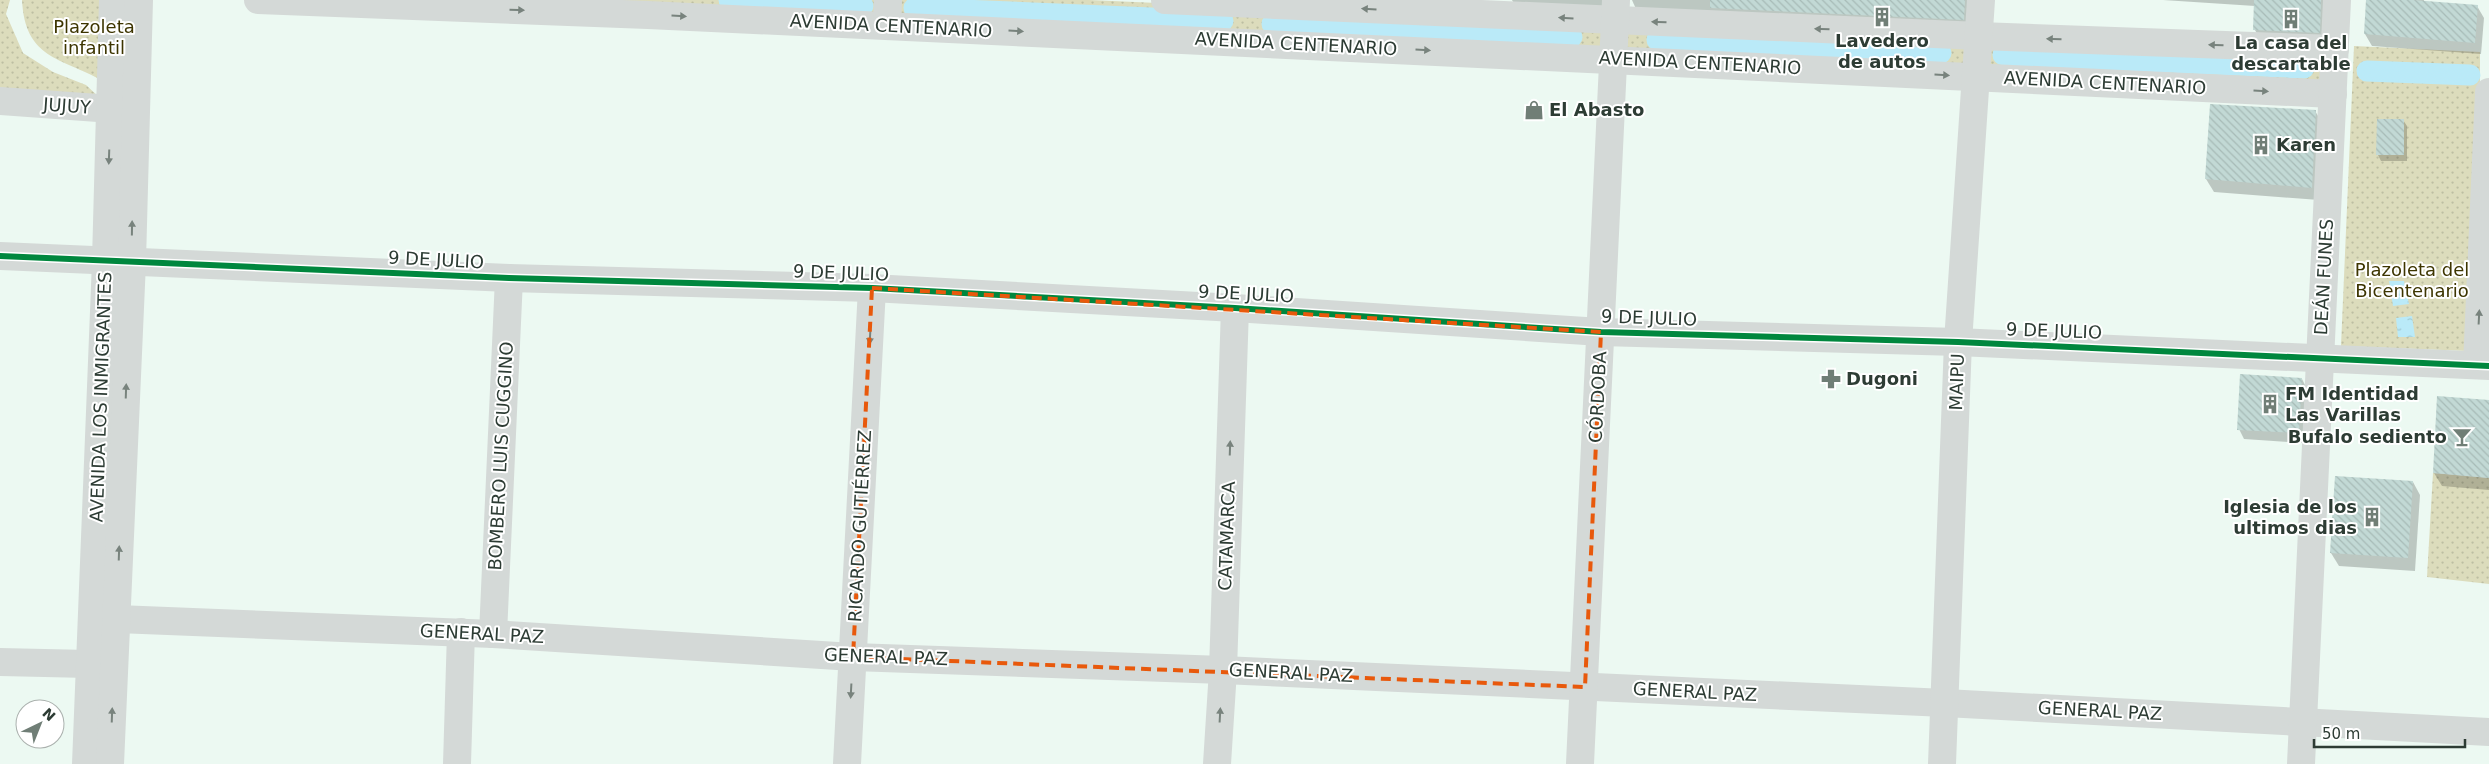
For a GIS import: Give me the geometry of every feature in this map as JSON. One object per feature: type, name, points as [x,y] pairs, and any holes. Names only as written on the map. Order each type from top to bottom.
[{"type":"street","name":"AVENIDA LOS INMIGRANTES","points":[[113,0],[122,110]]},
{"type":"street","name":"AVENIDA LOS INMIGRANTES","points":[[110,764],[104,618],[119,261],[110,121],[122,110],[140,0]]},
{"type":"street","name":"AVENIDA CENTENARIO","points":[[258,0],[887,13],[1252,42],[2333,94]]},
{"type":"street","points":[[1165,0],[1615,10],[1979,36],[2335,50]]},
{"type":"street","name":"MAIPU","points":[[1942,764],[1958,342],[1978,77],[1981,0]]},
{"type":"street","name":"DEÁN FUNES","points":[[2301,764],[2338,0]]},
{"type":"street","points":[[1252,42],[1255,2]]},
{"type":"street","name":"CÓRDOBA","points":[[1580,764],[1615,10]]},
{"type":"street","points":[[2483,366],[2489,92]]},
{"type":"street","name":"JUJUY","points":[[0,101],[122,110]]},
{"type":"street","name":"9 DE JULIO","points":[[0,256],[509,278],[872,288],[1235,308],[1601,332],[1958,342],[2483,366]]},
{"type":"street","name":"BOMBERO LUIS CUGGINO","points":[[493,634],[509,278]]},
{"type":"street","name":"RICARDO GUTIÉRREZ","points":[[847,764],[872,288]]},
{"type":"street","name":"CATAMARCA","points":[[1217,764],[1223,670],[1235,308]]},
{"type":"street","name":"AVENIDA LOS INMIGRANTES","points":[[86,764],[89,664],[104,618]]},
{"type":"street","name":"GENERAL PAZ","points":[[104,618],[461,632],[853,657],[1223,670],[1945,703],[2489,732]]},
{"type":"street","points":[[457,764],[461,632]]},
{"type":"street","points":[[0,662],[89,664]]},
{"type":"highlighted area","points":[[872,288],[1601,332],[1585,687],[853,657]]},
{"type":"green space","points":[[0,0],[10,0],[6,14],[23,53],[53,72],[86,85],[102,100],[0,95]]},
{"type":"green space","name":"Plazoleta infantil","points":[[22,0],[131,0],[103,81],[48,54],[38,45],[30,34]]},
{"type":"green space","points":[[438,0],[1089,0],[2328,55],[2326,88]]},
{"type":"green space","name":"Plazoleta del Bicentenario","points":[[2354,46],[2480,52],[2480,280],[2468,351],[2341,346]]},
{"type":"green space","points":[[2433,473],[2489,478],[2489,584],[2427,577]]},
{"type":"water","points":[[2389,281],[2404,281],[2409,304],[2393,306]]},
{"type":"water","points":[[2412,316],[2415,337],[2398,337],[2396,318]]},
{"type":"building","name":"Lavedero de autos","points":[[1710,0],[1965,0],[1964,20],[1710,8]]},
{"type":"building","name":"La casa del descartable","points":[[2254,0],[2321,0],[2320,33],[2253,30]]},
{"type":"building","points":[[2366,0],[2413,0],[2478,5],[2475,43],[2364,34]]},
{"type":"building","name":"Karen","points":[[2210,104],[2316,110],[2312,188],[2205,179]]},
{"type":"building","points":[[2377,119],[2404,119],[2404,155],[2376,155]]},
{"type":"building","name":"FM Identidad Las Varillas","points":[[2240,374],[2302,378],[2299,433],[2237,430]]},
{"type":"building","name":"Bufalo sediento","points":[[2437,396],[2489,400],[2489,478],[2433,473]]},
{"type":"building","name":"Iglesia de los ultimos dias","points":[[2335,476],[2413,481],[2408,558],[2330,553]]},
{"type":"waterway","points":[[729,0],[863,6]]},
{"type":"waterway","points":[[914,8],[1223,21]]},
{"type":"waterway","points":[[1272,24],[1572,37]]},
{"type":"waterway","points":[[1657,40],[1941,53]]},
{"type":"waterway","points":[[2003,55],[2304,68]]},
{"type":"waterway","points":[[2367,71],[2470,75]]},
{"type":"cycle path","points":[[0,256],[509,278],[872,288],[1235,308],[1601,332],[1958,342],[2489,366]]},
{"type":"place","name":"Lavedero de autos","points":[[1882,17]]},
{"type":"place","name":"La casa del descartable","points":[[2291,19]]},
{"type":"place","name":"El Abasto","points":[[1534,110]]},
{"type":"place","name":"Karen","points":[[2261,145]]},
{"type":"place","name":"Dugoni","points":[[1831,379]]},
{"type":"place","name":"FM Identidad Las Varillas","points":[[2270,404]]},
{"type":"place","name":"Bufalo sediento","points":[[2462,437]]},
{"type":"place","name":"Iglesia de los ultimos dias","points":[[2372,517]]}]
